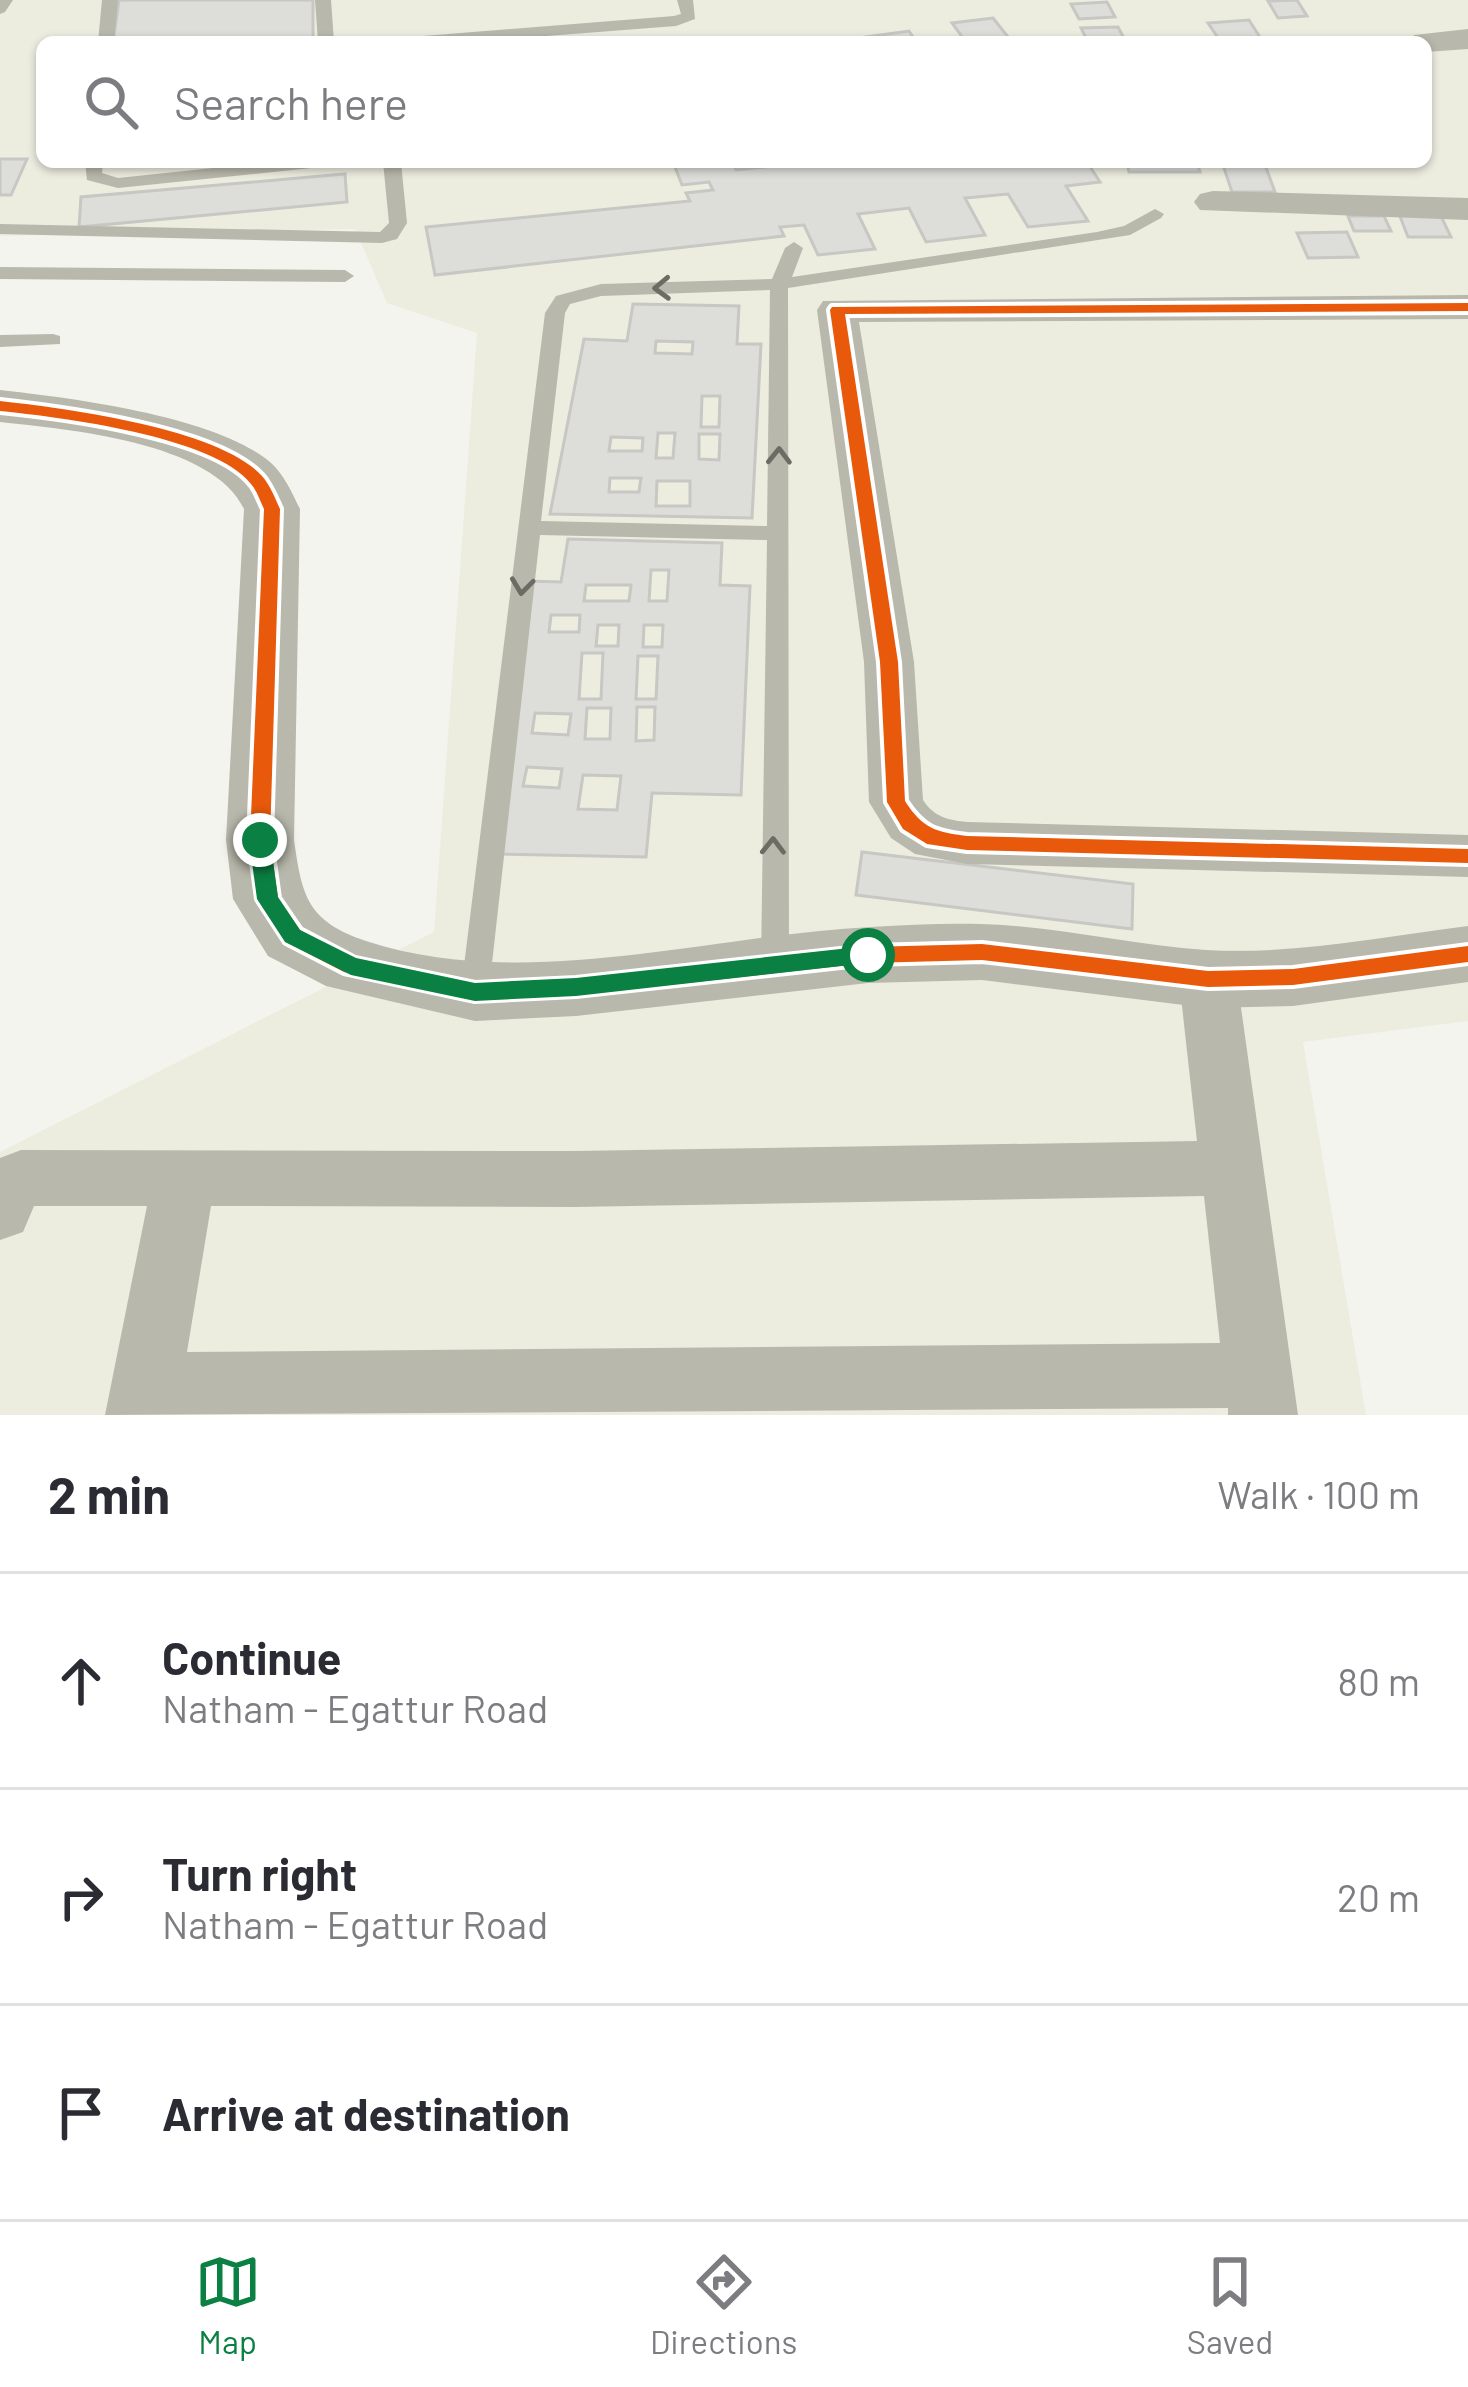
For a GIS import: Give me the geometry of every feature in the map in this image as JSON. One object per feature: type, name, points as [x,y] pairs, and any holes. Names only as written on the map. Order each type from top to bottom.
[{"type":"street","points":[[1432,42],[1468,39]]},
{"type":"street","points":[[1214,202],[1468,208]]},
{"type":"street","points":[[1468,308],[837,310],[889,662],[896,802],[910,824],[934,838],[967,843],[1468,856]]},
{"type":"street","points":[[0,406],[121,426],[215,453],[254,476],[272,509],[260,840],[268,899],[293,936],[351,966],[475,992],[576,987],[868,955],[982,952],[1208,979],[1293,977],[1468,954]]},
{"type":"street","points":[[184,1179],[144,1400],[1260,1395],[1208,979]]},
{"type":"street","points":[[0,1212],[6,1190],[21,1178],[573,1179],[1231,1168]]},
{"type":"lane","points":[[0,9],[4,0]]},
{"type":"lane","points":[[107,36],[110,0]]},
{"type":"lane","points":[[323,0],[326,36]]},
{"type":"lane","points":[[486,36],[676,21],[689,16],[685,0]]},
{"type":"lane","points":[[94,168],[93,176],[118,183],[263,168]]},
{"type":"lane","points":[[0,229],[387,237],[398,223],[393,168]]},
{"type":"lane","points":[[475,992],[555,314],[562,300],[601,290],[778,284],[1097,237],[1130,230],[1155,214]]},
{"type":"lane","points":[[776,963],[778,284],[794,248]]},
{"type":"lane","points":[[0,273],[345,276]]},
{"type":"lane","points":[[0,341],[53,340]]},
{"type":"lane","points":[[529,528],[778,533]]},
{"type":"shaded area","points":[[0,0],[1468,0],[1468,1021],[1303,1042],[1366,1415],[0,1415],[0,1152],[434,932],[477,333],[387,303],[355,229],[0,236]]},
{"type":"building","points":[[119,0],[313,0],[313,36],[114,36]]},
{"type":"building","points":[[1297,0],[1307,16],[1278,18],[1268,1]]},
{"type":"building","points":[[1107,2],[1115,17],[1079,19],[1071,4]]},
{"type":"building","points":[[993,18],[1007,36],[962,36],[952,23]]},
{"type":"building","points":[[1249,20],[1259,36],[1217,36],[1208,23]]},
{"type":"building","points":[[1118,27],[1123,36],[1085,36],[1081,28]]},
{"type":"building","points":[[909,31],[912,36],[873,36]]},
{"type":"building","points":[[0,159],[27,159],[11,195],[0,195]]},
{"type":"building","points":[[675,168],[1091,168],[1100,182],[1066,186],[1088,221],[1028,227],[1008,194],[965,198],[985,235],[926,242],[909,208],[858,214],[875,249],[818,255],[804,225],[780,227],[784,236],[435,275],[426,227],[690,201],[686,193],[713,190],[709,182],[682,185]]},
{"type":"building","points":[[1128,168],[1199,168],[1200,172],[1129,172]]},
{"type":"building","points":[[1224,168],[1266,168],[1275,192],[1232,192]]},
{"type":"building","points":[[345,174],[347,202],[79,227],[81,197]]},
{"type":"building","points":[[1398,211],[1439,212],[1451,237],[1408,237]]},
{"type":"building","points":[[1348,216],[1384,216],[1391,231],[1354,231]]},
{"type":"building","points":[[1347,232],[1358,257],[1308,258],[1297,233]]},
{"type":"building","points":[[633,304],[739,306],[737,344],[761,344],[752,518],[550,514],[584,339],[627,341]],"holes":[[[656,341],[693,342],[692,354],[655,353]],[[702,396],[720,396],[719,427],[701,427]],[[658,433],[675,433],[673,458],[656,458]],[[699,434],[720,434],[719,460],[699,459]],[[611,437],[643,438],[642,451],[609,451]],[[610,478],[641,478],[639,492],[609,492]],[[657,481],[690,481],[690,506],[656,506]]]},
{"type":"building","points":[[568,539],[722,543],[720,585],[750,586],[741,795],[652,793],[646,857],[499,854],[527,581],[561,582]],"holes":[[[651,570],[669,570],[667,601],[649,601]],[[586,585],[631,585],[629,601],[584,601]],[[551,615],[580,615],[579,632],[549,632]],[[598,625],[619,625],[618,646],[596,646]],[[644,625],[663,625],[662,647],[643,647]],[[582,653],[603,653],[601,699],[579,699]],[[638,656],[658,656],[656,699],[636,699]],[[637,707],[655,707],[654,740],[636,741]],[[587,708],[611,708],[610,739],[585,739]],[[535,713],[571,714],[568,735],[532,733]],[[527,767],[562,769],[559,788],[523,786]],[[583,775],[621,776],[617,810],[578,809]]]},
{"type":"building","points":[[862,852],[1133,884],[1132,929],[856,895]]},
{"type":"cycle path","points":[[1468,307],[837,310],[889,662],[896,802],[910,824],[934,839],[967,843],[1468,856]]},
{"type":"cycle path","points":[[0,406],[58,413],[171,438],[233,462],[259,483],[272,509],[260,840],[268,899],[293,936],[351,966],[475,992],[576,987],[868,955],[982,952],[1208,979],[1293,977],[1468,954]]},
{"type":"route","points":[[260,840],[268,899],[293,936],[351,966],[475,992],[576,987],[868,955]]}]
